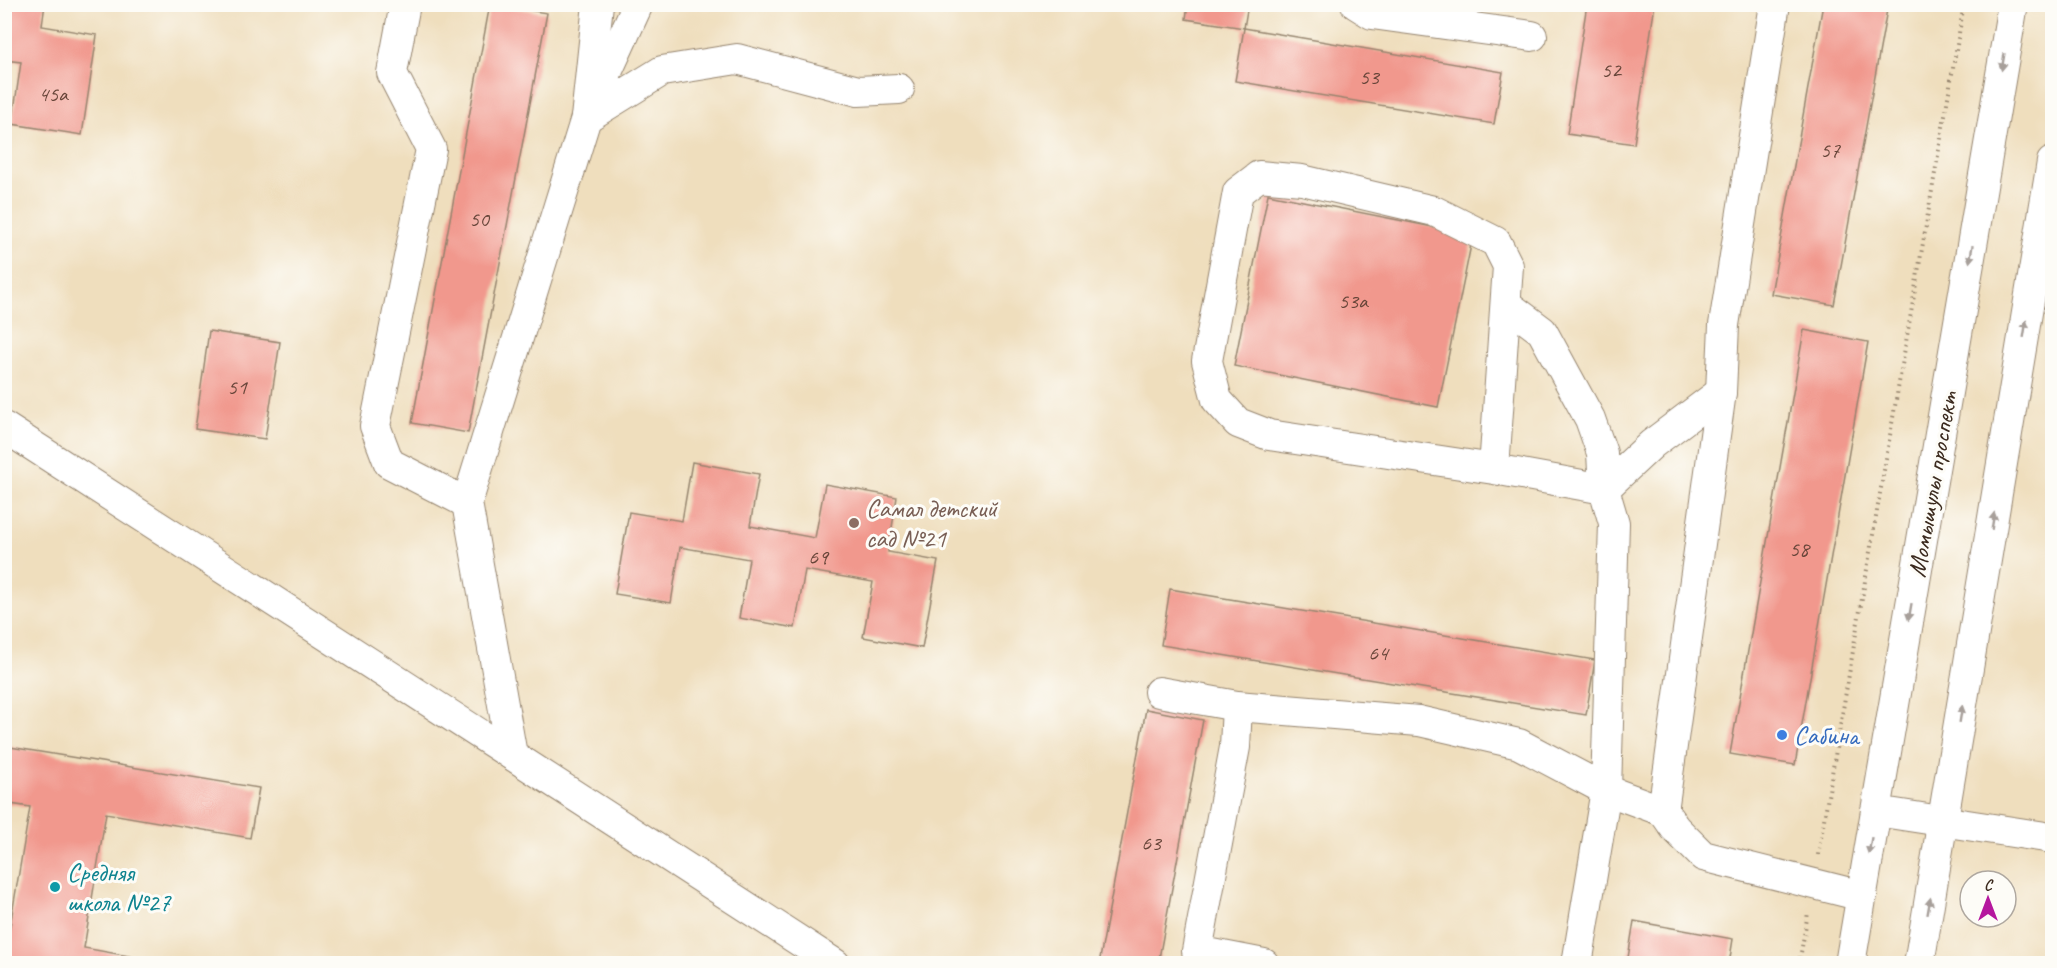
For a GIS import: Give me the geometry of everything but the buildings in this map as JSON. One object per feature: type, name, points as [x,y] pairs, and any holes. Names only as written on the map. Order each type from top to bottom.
[{"type":"street","points":[[405,4],[392,73],[431,149],[375,426],[389,463],[467,503]]},
{"type":"street","points":[[586,118],[598,4]]},
{"type":"street","points":[[512,755],[467,503],[586,118],[638,4]]},
{"type":"street","points":[[1356,4],[1372,14],[1532,36]]},
{"type":"street","points":[[1663,811],[1721,392],[1724,325],[1775,4]]},
{"type":"street","name":"Момышулы проспект","points":[[1850,963],[2013,4]]},
{"type":"street","points":[[586,118],[662,71],[737,59],[858,92],[900,89]]},
{"type":"street","points":[[1919,963],[2052,162]]},
{"type":"street","points":[[1494,469],[1508,266],[1496,242],[1434,211],[1302,180],[1259,176],[1238,192],[1207,361],[1217,400],[1238,423],[1269,435],[1494,469],[1604,489]]},
{"type":"street","points":[[1506,304],[1542,331],[1590,419],[1602,453],[1604,489],[1614,523],[1606,790],[1577,963]]},
{"type":"street","points":[[1604,489],[1652,444],[1721,392]]},
{"type":"street","points":[[4,427],[835,963]]},
{"type":"street","points":[[1159,692],[1238,706],[1419,721],[1519,744],[1606,790],[1663,811],[1675,828],[1703,856],[1862,896]]},
{"type":"street","points":[[1238,706],[1235,747],[1197,951],[1264,963]]},
{"type":"street","points":[[1876,811],[2052,838]]},
{"type":"path","points":[[1799,963],[1964,4]]},
{"type":"place","name":"Самал детский сад №21","points":[[854,523]]},
{"type":"place","name":"Сабина","points":[[1782,735]]},
{"type":"place","name":"Средняя школа №27","points":[[55,887]]}]
